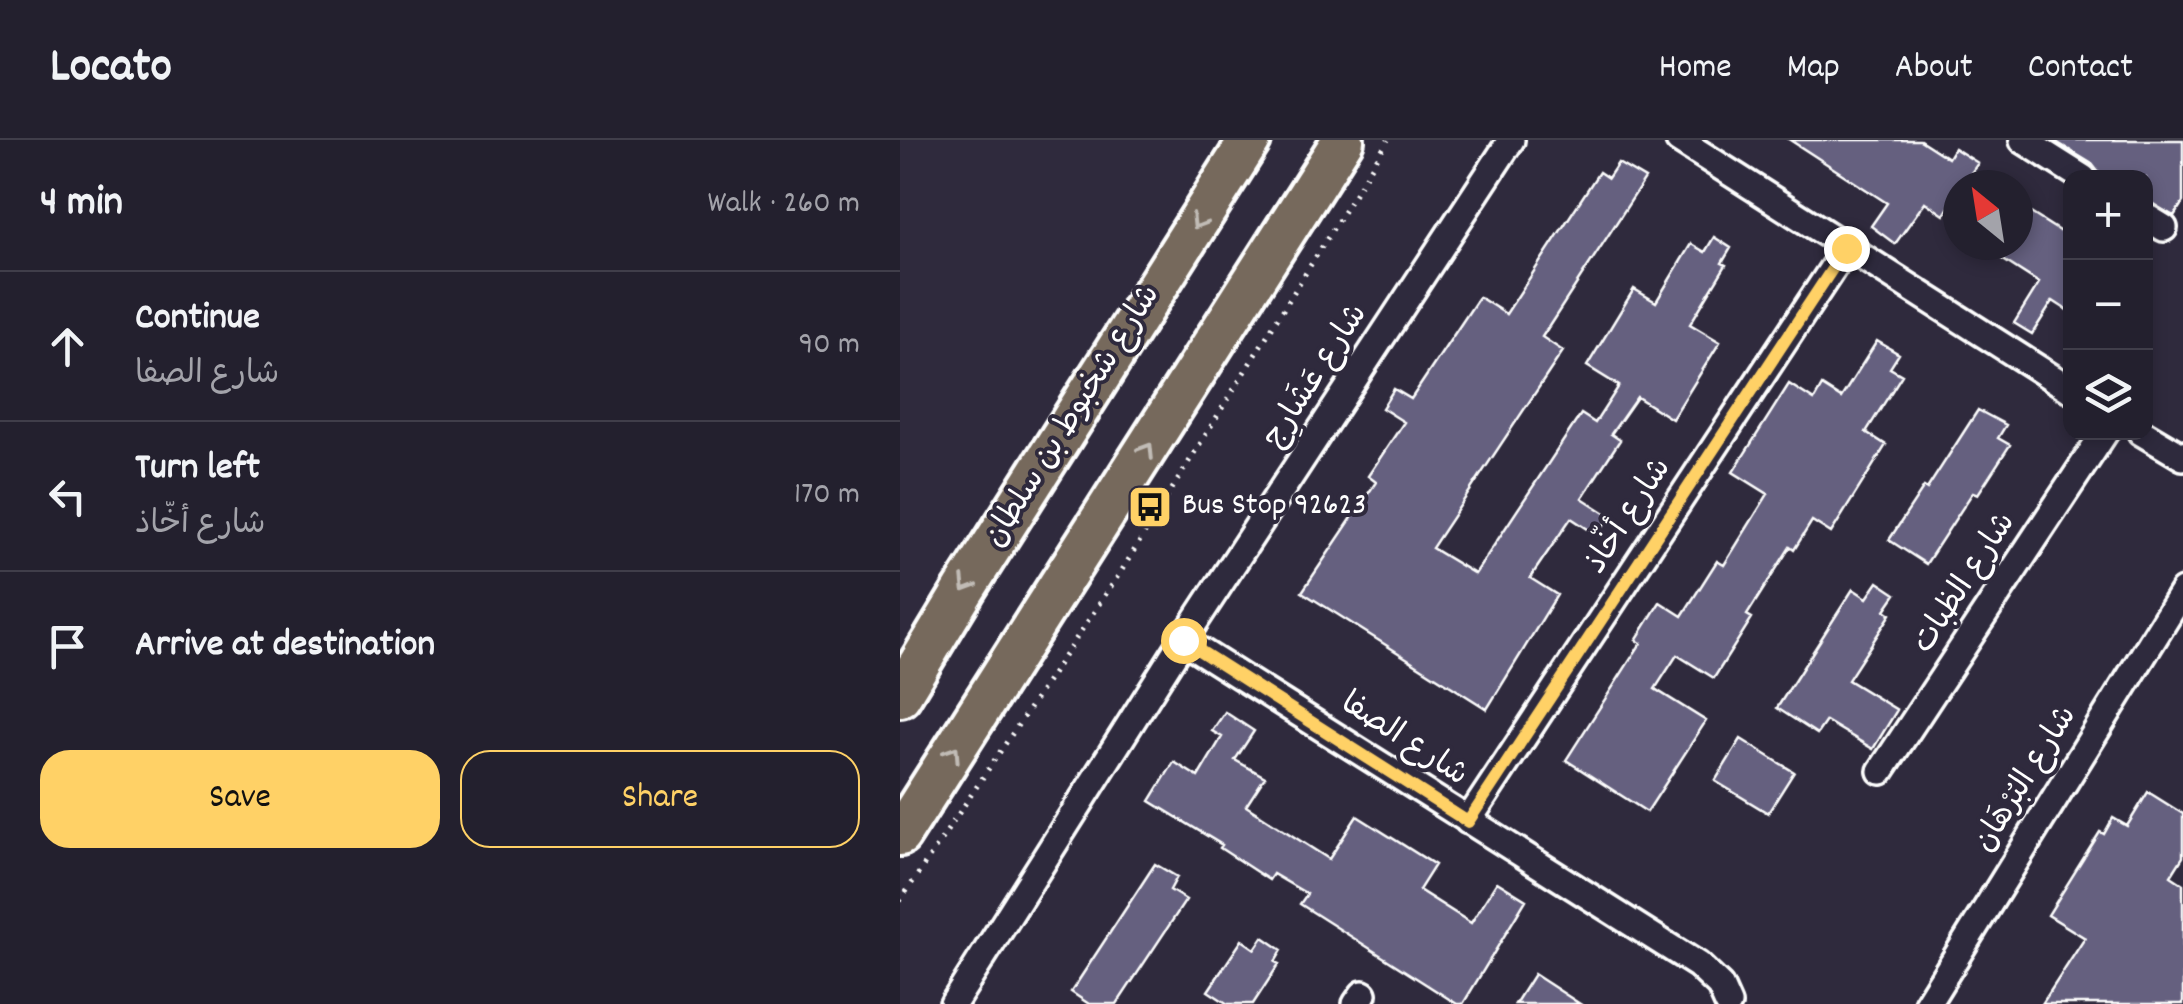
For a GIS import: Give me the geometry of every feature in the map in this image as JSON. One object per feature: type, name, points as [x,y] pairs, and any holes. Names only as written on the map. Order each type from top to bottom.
[{"type":"main road","name":"شارع شخبوط بن سلطان","points":[[900,696],[1250,140]]},
{"type":"main road","points":[[900,835],[1343,140]]},
{"type":"street","name":"شارع عَشَارِج","points":[[953,1004],[1183,640],[1511,140]]},
{"type":"street","points":[[1678,140],[2063,385]]},
{"type":"street","points":[[2023,140],[2070,170]]},
{"type":"street","name":"شارع أخّاذ","points":[[1468,822],[1846,248]]},
{"type":"street","points":[[2153,439],[2183,457]]},
{"type":"street","name":"شارع الظبات","points":[[1881,772],[2100,440]]},
{"type":"street","name":"شارع البُرْهَان","points":[[1927,1004],[2183,591]]},
{"type":"street","name":"شارع الصفا","points":[[1183,640],[1698,966],[1720,986],[1728,1004]]},
{"type":"path","points":[[900,900],[1122,570],[1388,140]]},
{"type":"building","points":[[1790,140],[1920,140],[1948,158],[1954,148],[1978,163],[1973,170],[1943,170],[1943,214],[1925,202],[1895,244],[1871,226],[1887,203]]},
{"type":"building","points":[[2053,140],[2183,140],[2183,202],[2174,216],[2153,205],[2153,170],[2097,170]]},
{"type":"building","points":[[1618,163],[1645,179],[1542,337],[1563,351],[1432,548],[1475,574],[1581,414],[1595,423],[1619,386],[1587,366],[1634,289],[1656,302],[1691,244],[1705,252],[1714,237],[1731,248],[1722,263],[1726,265],[1690,324],[1720,342],[1672,419],[1637,397],[1611,434],[1620,440],[1582,498],[1610,516],[1597,535],[1571,518],[1530,578],[1557,595],[1487,709],[1302,592],[1376,482],[1368,476],[1404,422],[1382,408],[1394,389],[1411,399],[1479,297],[1506,314],[1599,172],[1608,178]]},
{"type":"building","points":[[2033,214],[2063,234],[2063,307],[2053,301],[2032,334],[2014,323],[2039,283],[2003,260],[2033,260]]},
{"type":"building","points":[[1877,341],[1899,354],[1890,368],[1902,375],[1866,432],[1886,445],[1831,533],[1812,521],[1794,550],[1790,547],[1747,615],[1752,618],[1714,678],[1677,655],[1655,689],[1706,721],[1647,812],[1566,760],[1641,643],[1636,640],[1660,602],[1682,616],[1717,561],[1724,565],[1768,494],[1733,472],[1789,384],[1814,400],[1822,386],[1841,398]]},
{"type":"building","points":[[1978,410],[2006,425],[1998,438],[2010,445],[1978,494],[1973,492],[1926,564],[1889,540]]},
{"type":"building","points":[[1878,582],[1896,594],[1885,610],[1891,614],[1848,680],[1897,710],[1873,749],[1826,721],[1817,734],[1777,708],[1853,589],[1867,598]]},
{"type":"building","points":[[1225,712],[1254,731],[1235,760],[1265,777],[1246,806],[1329,859],[1357,816],[1435,865],[1419,890],[1471,923],[1497,882],[1526,900],[1463,1004],[1457,1004],[1300,904],[1307,894],[1273,874],[1269,880],[1220,848],[1222,845],[1150,801],[1174,762],[1198,777],[1222,737],[1212,731]]},
{"type":"building","points":[[1741,739],[1794,772],[1768,813],[1715,781]]},
{"type":"building","points":[[2148,792],[2183,814],[2183,857],[2171,876],[2183,884],[2183,1004],[2042,1004],[2085,938],[2048,915],[2100,832],[2104,834],[2113,818],[2127,826]]},
{"type":"building","points":[[1155,864],[1177,877],[1170,890],[1186,900],[1117,1004],[1089,1004],[1071,992]]},
{"type":"building","points":[[1263,937],[1282,950],[1275,962],[1279,964],[1253,1004],[1228,1004],[1208,991],[1242,940],[1255,949]]},
{"type":"building","points":[[1534,974],[1580,1004],[1515,1004]]},
{"type":"place","name":"Bus Stop 92623","points":[[1150,507]]},
{"type":"route","points":[[1183,640],[1468,822],[1846,248]]}]
